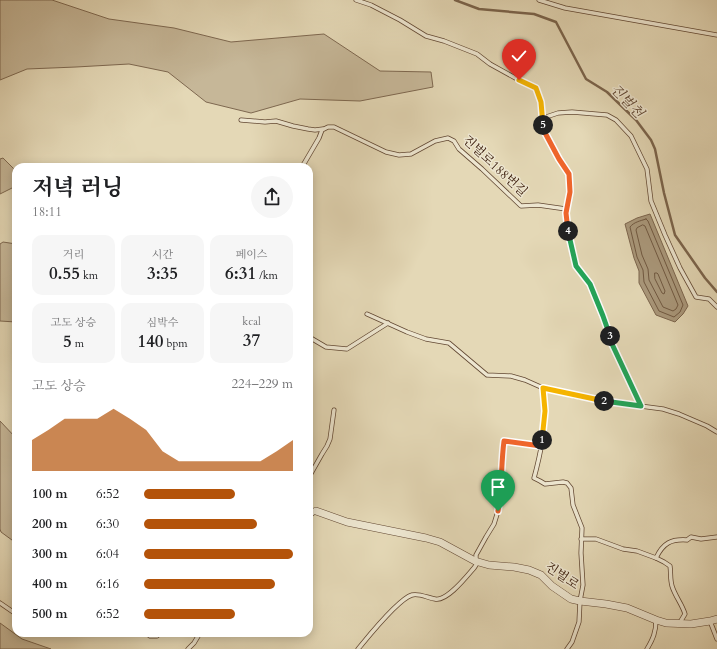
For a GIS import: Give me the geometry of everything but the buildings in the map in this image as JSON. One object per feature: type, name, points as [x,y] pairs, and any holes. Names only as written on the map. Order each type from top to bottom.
[{"type":"street","name":"진벌로","points":[[316,511],[347,522],[440,542],[476,562],[529,570],[541,575],[552,586],[571,599],[627,608],[666,623],[691,624],[714,620]]},
{"type":"lane","points":[[356,0],[371,5],[426,36],[477,54],[490,64],[536,88],[541,102],[543,129],[569,174],[570,192],[566,209],[566,221],[576,266],[590,284],[612,344],[641,406]]},
{"type":"lane","points":[[539,0],[565,8],[717,35]]},
{"type":"lane","points":[[543,118],[558,113],[572,112],[607,115],[616,120],[631,136],[647,169],[651,201],[680,268],[696,297],[708,299],[717,307]]},
{"type":"lane","points":[[241,120],[265,122],[276,121],[308,129],[323,130],[304,163]]},
{"type":"lane","name":"진벌로188번길","points":[[323,130],[328,127],[334,127],[386,152],[399,155],[411,154],[435,141],[448,138],[454,141],[459,149],[520,206],[538,205],[566,209]]},
{"type":"lane","points":[[367,314],[426,339],[448,343],[487,375],[511,376],[543,388],[610,402],[663,409],[679,414],[717,432]]},
{"type":"lane","points":[[313,339],[326,347],[347,349],[388,323]]},
{"type":"lane","points":[[543,388],[545,411],[544,429],[539,462],[534,478],[545,484],[567,483],[571,488],[573,505],[582,528],[583,585],[580,601],[579,622],[572,642],[567,649]]},
{"type":"lane","points":[[313,470],[330,438],[334,410]]},
{"type":"lane","points":[[358,649],[388,614],[400,603],[413,594],[437,600],[443,599],[474,568],[476,555],[494,524],[498,511],[504,441],[541,446]]},
{"type":"lane","points":[[656,558],[662,548],[671,540],[687,540],[691,537],[700,540],[717,537]]},
{"type":"lane","points":[[581,539],[596,539],[623,549],[637,551],[656,558],[670,566],[672,586],[675,594],[683,606],[685,614],[679,624]]},
{"type":"lane","points":[[0,603],[12,611]]},
{"type":"lane","points":[[647,649],[651,644],[656,630],[656,620]]},
{"type":"lane","name":"진벌로","points":[[714,620],[717,638]]},
{"type":"lane","points":[[188,649],[198,637]]},
{"type":"shaded area","points":[[0,0],[52,0],[109,19],[174,28],[231,42],[324,34],[380,71],[431,72],[433,87],[360,101],[300,99],[251,113],[206,102],[168,72],[129,64],[27,69],[0,80]]},
{"type":"shaded area","points":[[3,158],[12,167],[12,188],[0,194],[0,159]]},
{"type":"shaded area","points":[[3,242],[12,243],[12,322],[0,321],[0,244]]},
{"type":"shaded area","points":[[0,421],[12,434],[12,540],[1,532]]},
{"type":"shaded area","points":[[0,623],[12,632],[12,637],[19,637],[51,649],[0,649]]},
{"type":"water","points":[[650,214],[688,306],[675,322],[656,315],[639,283],[639,271],[625,224]]},
{"type":"waterway","name":"진벌천","points":[[455,0],[479,9],[534,14],[556,22],[586,79],[607,92],[636,120],[651,140],[655,149],[664,193],[675,235],[705,278],[717,292]]},
{"type":"route","points":[[498,511],[504,441],[541,446],[545,411],[543,388],[551,391],[610,402],[641,406],[612,344],[590,284],[576,266],[566,221],[566,209],[570,192],[569,174],[543,129],[541,102],[536,88],[519,80]]}]
